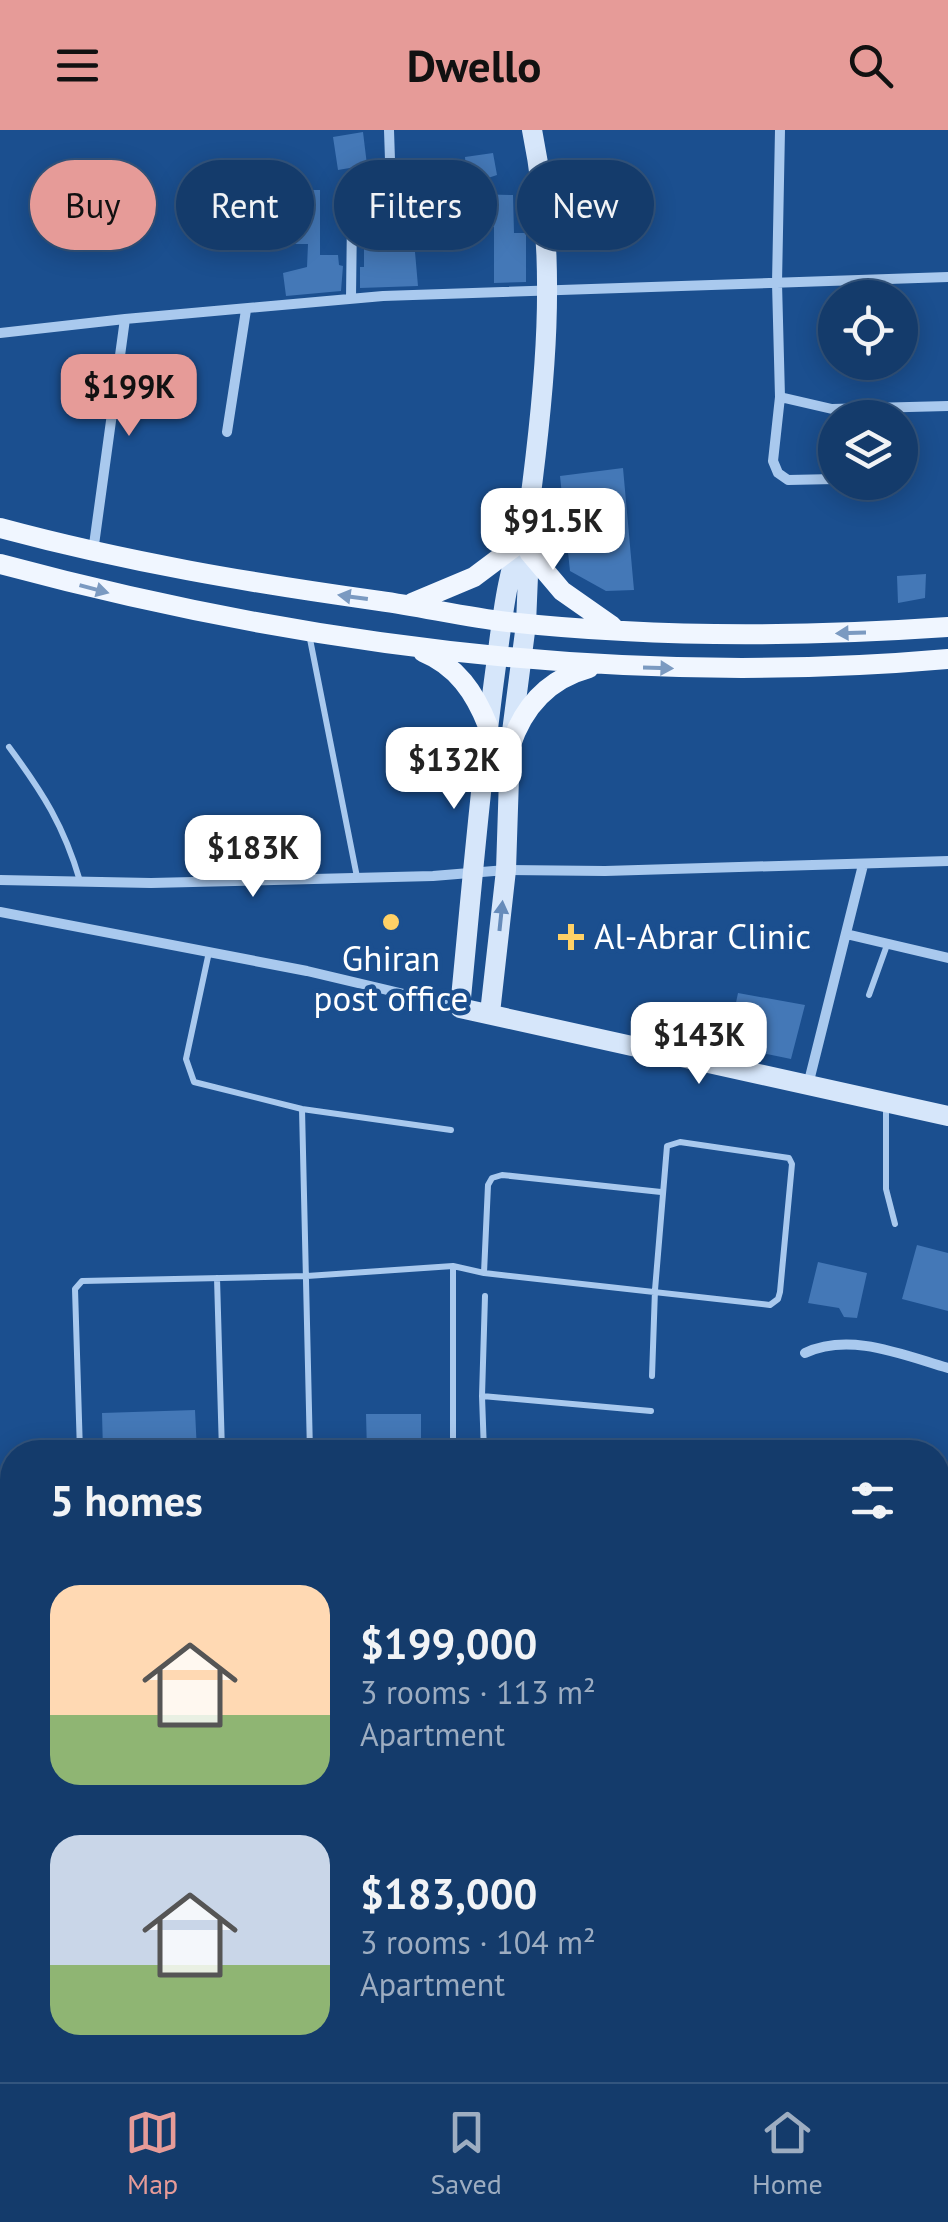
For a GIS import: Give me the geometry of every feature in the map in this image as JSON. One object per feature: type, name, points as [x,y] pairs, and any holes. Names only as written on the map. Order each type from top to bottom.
[{"type":"main road","points":[[0,528],[93,553],[224,580],[406,604],[502,622],[781,635],[948,627]]},
{"type":"main road","points":[[406,604],[458,586],[524,548],[562,591],[618,630]]},
{"type":"main road","points":[[0,564],[106,592],[308,633],[604,666],[770,669],[948,660]]},
{"type":"main road","points":[[407,646],[450,667],[473,694],[488,726]]},
{"type":"main road","points":[[510,747],[525,712],[537,697],[568,675],[604,666]]},
{"type":"street","points":[[351,298],[352,218],[385,178],[390,160],[390,130]]},
{"type":"street","points":[[490,1013],[506,870],[510,747],[526,624],[524,548],[544,376],[548,292],[544,200],[532,130]]},
{"type":"street","points":[[780,130],[780,397],[773,461],[778,473],[788,480],[818,479]]},
{"type":"street","points":[[0,333],[351,298],[777,284],[822,279],[948,278]]},
{"type":"street","points":[[227,432],[246,310]]},
{"type":"street","points":[[93,553],[125,318]]},
{"type":"street","points":[[780,397],[821,408],[948,406]]},
{"type":"street","points":[[460,1008],[502,622],[524,548]]},
{"type":"street","points":[[0,880],[433,876],[506,870],[948,861]]},
{"type":"street","points":[[808,1085],[863,864]]},
{"type":"street","points":[[0,912],[209,952],[948,1116]]},
{"type":"street","points":[[846,934],[948,958]]},
{"type":"street","points":[[805,1353],[824,1344],[855,1344],[948,1368]]},
{"type":"lane","points":[[308,633],[357,876]]},
{"type":"lane","points":[[10,747],[67,837],[80,882]]},
{"type":"lane","points":[[869,994],[888,944]]},
{"type":"lane","points":[[209,952],[186,1059],[194,1082],[302,1109],[451,1130]]},
{"type":"lane","points":[[886,1103],[886,1189],[896,1224]]},
{"type":"lane","points":[[302,1109],[310,1440]]},
{"type":"lane","points":[[80,1440],[76,1286],[86,1280],[307,1276],[453,1266],[484,1273],[655,1290],[763,1304],[774,1303],[780,1292],[792,1162],[786,1157],[670,1143],[662,1192],[655,1290],[652,1376]]},
{"type":"lane","points":[[484,1273],[488,1185],[492,1178],[502,1175],[662,1192]]},
{"type":"lane","points":[[453,1266],[453,1440]]},
{"type":"lane","points":[[216,1278],[222,1440]]},
{"type":"lane","points":[[484,1440],[485,1296]]},
{"type":"lane","points":[[482,1396],[651,1411]]},
{"type":"building","points":[[363,132],[366,160],[336,160],[333,137]]},
{"type":"building","points":[[493,153],[494,160],[465,160]]},
{"type":"building","points":[[314,190],[320,190],[320,255],[338,255],[339,265],[343,266],[341,291],[286,296],[283,273],[307,267],[308,250],[314,250]]},
{"type":"building","points":[[497,195],[513,195],[517,250],[526,250],[526,282],[494,283]]},
{"type":"building","points":[[364,250],[415,250],[418,286],[360,288],[360,267],[364,267]]},
{"type":"building","points":[[623,468],[634,590],[606,591],[570,571],[560,476]]},
{"type":"building","points":[[926,574],[925,598],[898,603],[897,576]]},
{"type":"building","points":[[738,993],[805,1005],[791,1059],[727,1046]]},
{"type":"building","points":[[917,1245],[948,1253],[948,1311],[902,1299]]},
{"type":"building","points":[[818,1262],[867,1273],[857,1318],[844,1317],[839,1308],[808,1303]]},
{"type":"building","points":[[195,1410],[196,1440],[103,1440],[102,1413]]},
{"type":"building","points":[[366,1414],[421,1414],[421,1440],[367,1440]]},
{"type":"place","name":"Ghiran post office","points":[[391,922]]},
{"type":"place","name":"Al-Abrar Clinic","points":[[571,937]]}]
